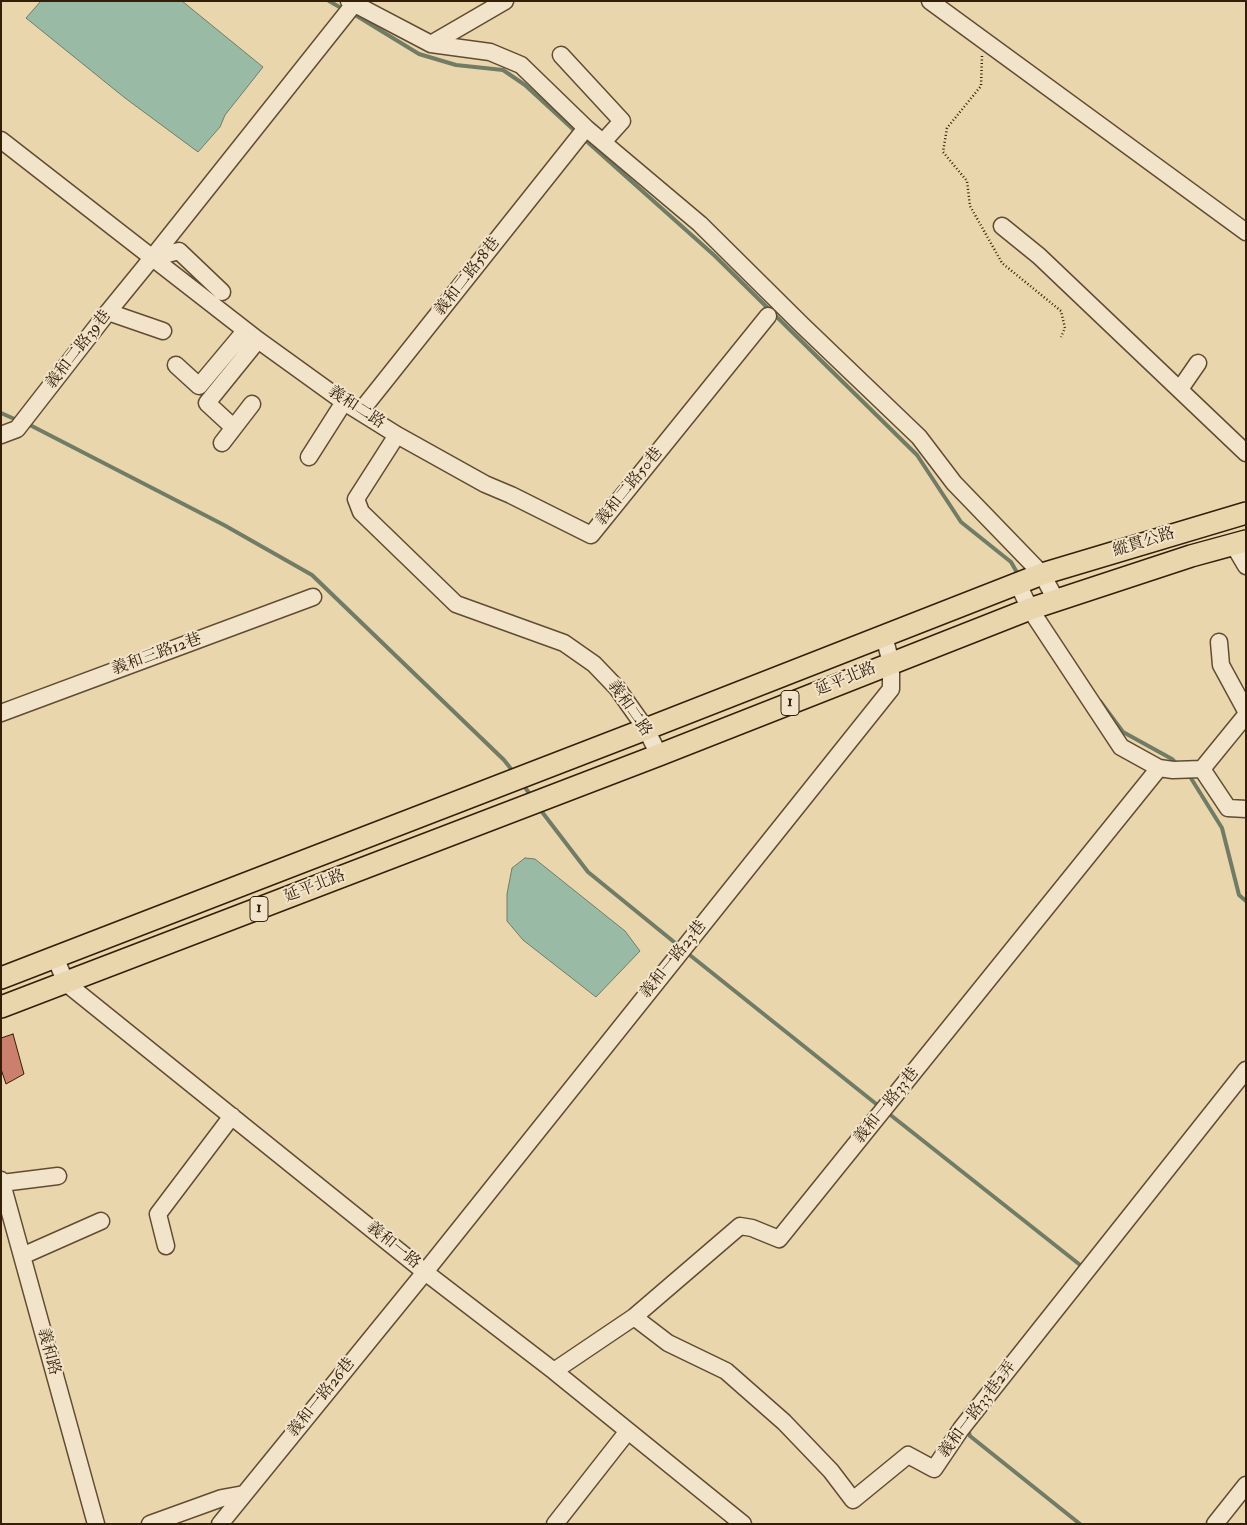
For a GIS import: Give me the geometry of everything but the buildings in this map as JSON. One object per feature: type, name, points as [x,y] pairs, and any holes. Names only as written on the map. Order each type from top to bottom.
[{"type":"main road","name":"縱貫公路","points":[[1042,574],[1246,513]]},
{"type":"main road","points":[[1182,531],[1191,556]]},
{"type":"main road","name":"縱貫公路","points":[[1056,600],[1240,542]]},
{"type":"main road","name":"1","points":[[1018,584],[1042,574]]},
{"type":"main road","name":"延平北路","points":[[1,978],[1018,584]]},
{"type":"main road","name":"1","points":[[1030,610],[1056,600]]},
{"type":"main road","name":"延平北路","points":[[1,1007],[659,755],[1030,610]]},
{"type":"street","points":[[431,44],[505,1]]},
{"type":"street","points":[[930,1],[1246,232]]},
{"type":"street","points":[[349,8],[431,44],[490,52],[521,65],[581,134],[603,142],[700,224],[919,437],[954,483],[1042,574],[1056,600]]},
{"type":"street","name":"義和二路39巷","points":[[1,435],[17,429],[349,8]]},
{"type":"street","points":[[561,55],[622,121],[603,142]]},
{"type":"street","name":"義和二路58巷","points":[[360,412],[581,134]]},
{"type":"street","name":"義和二路","points":[[1,140],[252,335],[344,402],[397,435],[356,499],[361,512],[456,604],[564,643],[594,664],[617,688],[646,729],[659,755]]},
{"type":"street","points":[[1002,226],[1039,256],[1246,453]]},
{"type":"street","points":[[152,258],[179,251],[222,292]]},
{"type":"street","points":[[108,312],[163,331]]},
{"type":"street","name":"義和二路50巷","points":[[397,435],[485,484],[591,535],[768,316]]},
{"type":"street","points":[[176,365],[199,386],[252,335]]},
{"type":"street","points":[[233,428],[207,403],[252,335]]},
{"type":"street","points":[[1180,389],[1198,363]]},
{"type":"street","points":[[309,457],[344,402]]},
{"type":"street","points":[[222,443],[252,404]]},
{"type":"street","points":[[1240,542],[1246,566]]},
{"type":"street","points":[[1018,584],[1030,610],[1121,748],[1181,769],[1228,808],[1246,809]]},
{"type":"street","name":"義和三路12巷","points":[[1,713],[313,597]]},
{"type":"street","name":"義和一路23巷","points":[[425,1272],[891,688],[891,663],[884,636]]},
{"type":"street","points":[[1220,642],[1221,665],[1246,711]]},
{"type":"street","points":[[1181,769],[1246,715]]},
{"type":"street","name":"義和一路33巷","points":[[554,1371],[634,1317],[740,1226],[752,1228],[779,1239],[1181,769]]},
{"type":"street","name":"義和一路","points":[[55,957],[66,983],[425,1272],[554,1371],[743,1524]]},
{"type":"street","name":"義和一路33巷2弄","points":[[634,1317],[668,1343],[726,1371],[784,1422],[830,1470],[853,1500],[908,1455],[934,1469],[961,1429],[1246,1070]]},
{"type":"street","points":[[166,1246],[158,1214],[232,1116]]},
{"type":"street","points":[[2,1182],[58,1176]]},
{"type":"street","name":"義和路","points":[[2,1182],[96,1524]]},
{"type":"street","points":[[22,1256],[101,1221]]},
{"type":"street","name":"義和一路26巷","points":[[220,1524],[425,1272]]},
{"type":"street","points":[[555,1524],[628,1431]]},
{"type":"street","points":[[1215,1524],[1246,1485]]},
{"type":"street","points":[[150,1524],[222,1498],[244,1494]]},
{"type":"path","points":[[982,39],[981,86],[947,128],[943,152],[967,181],[970,206],[1002,263],[1061,311],[1065,328],[1061,337]]},
{"type":"shaded area","points":[[41,1],[182,1],[263,67],[225,115],[220,127],[198,152],[125,98],[26,18]]},
{"type":"shaded area","points":[[525,858],[535,859],[625,931],[640,951],[596,997],[523,940],[507,921],[507,894],[512,868]]},
{"type":"waterway","points":[[329,1],[343,9]]},
{"type":"waterway","points":[[352,13],[419,54],[456,65],[503,70],[525,85],[576,132]]},
{"type":"waterway","points":[[583,138],[715,256],[917,455],[961,522],[1011,562],[1019,576]]},
{"type":"waterway","points":[[1,413],[19,421]]},
{"type":"waterway","points":[[26,423],[224,525],[312,575],[504,760],[515,774]]},
{"type":"waterway","points":[[1100,701],[1123,732],[1172,759],[1178,765]]},
{"type":"waterway","points":[[1189,775],[1222,828],[1239,895],[1246,901]]},
{"type":"waterway","points":[[522,783],[531,796]]},
{"type":"waterway","points":[[539,808],[588,872],[679,946]]},
{"type":"waterway","points":[[686,952],[880,1107]]},
{"type":"waterway","points":[[888,1113],[1084,1268]]},
{"type":"waterway","points":[[968,1430],[970,1436],[1080,1524]]}]
